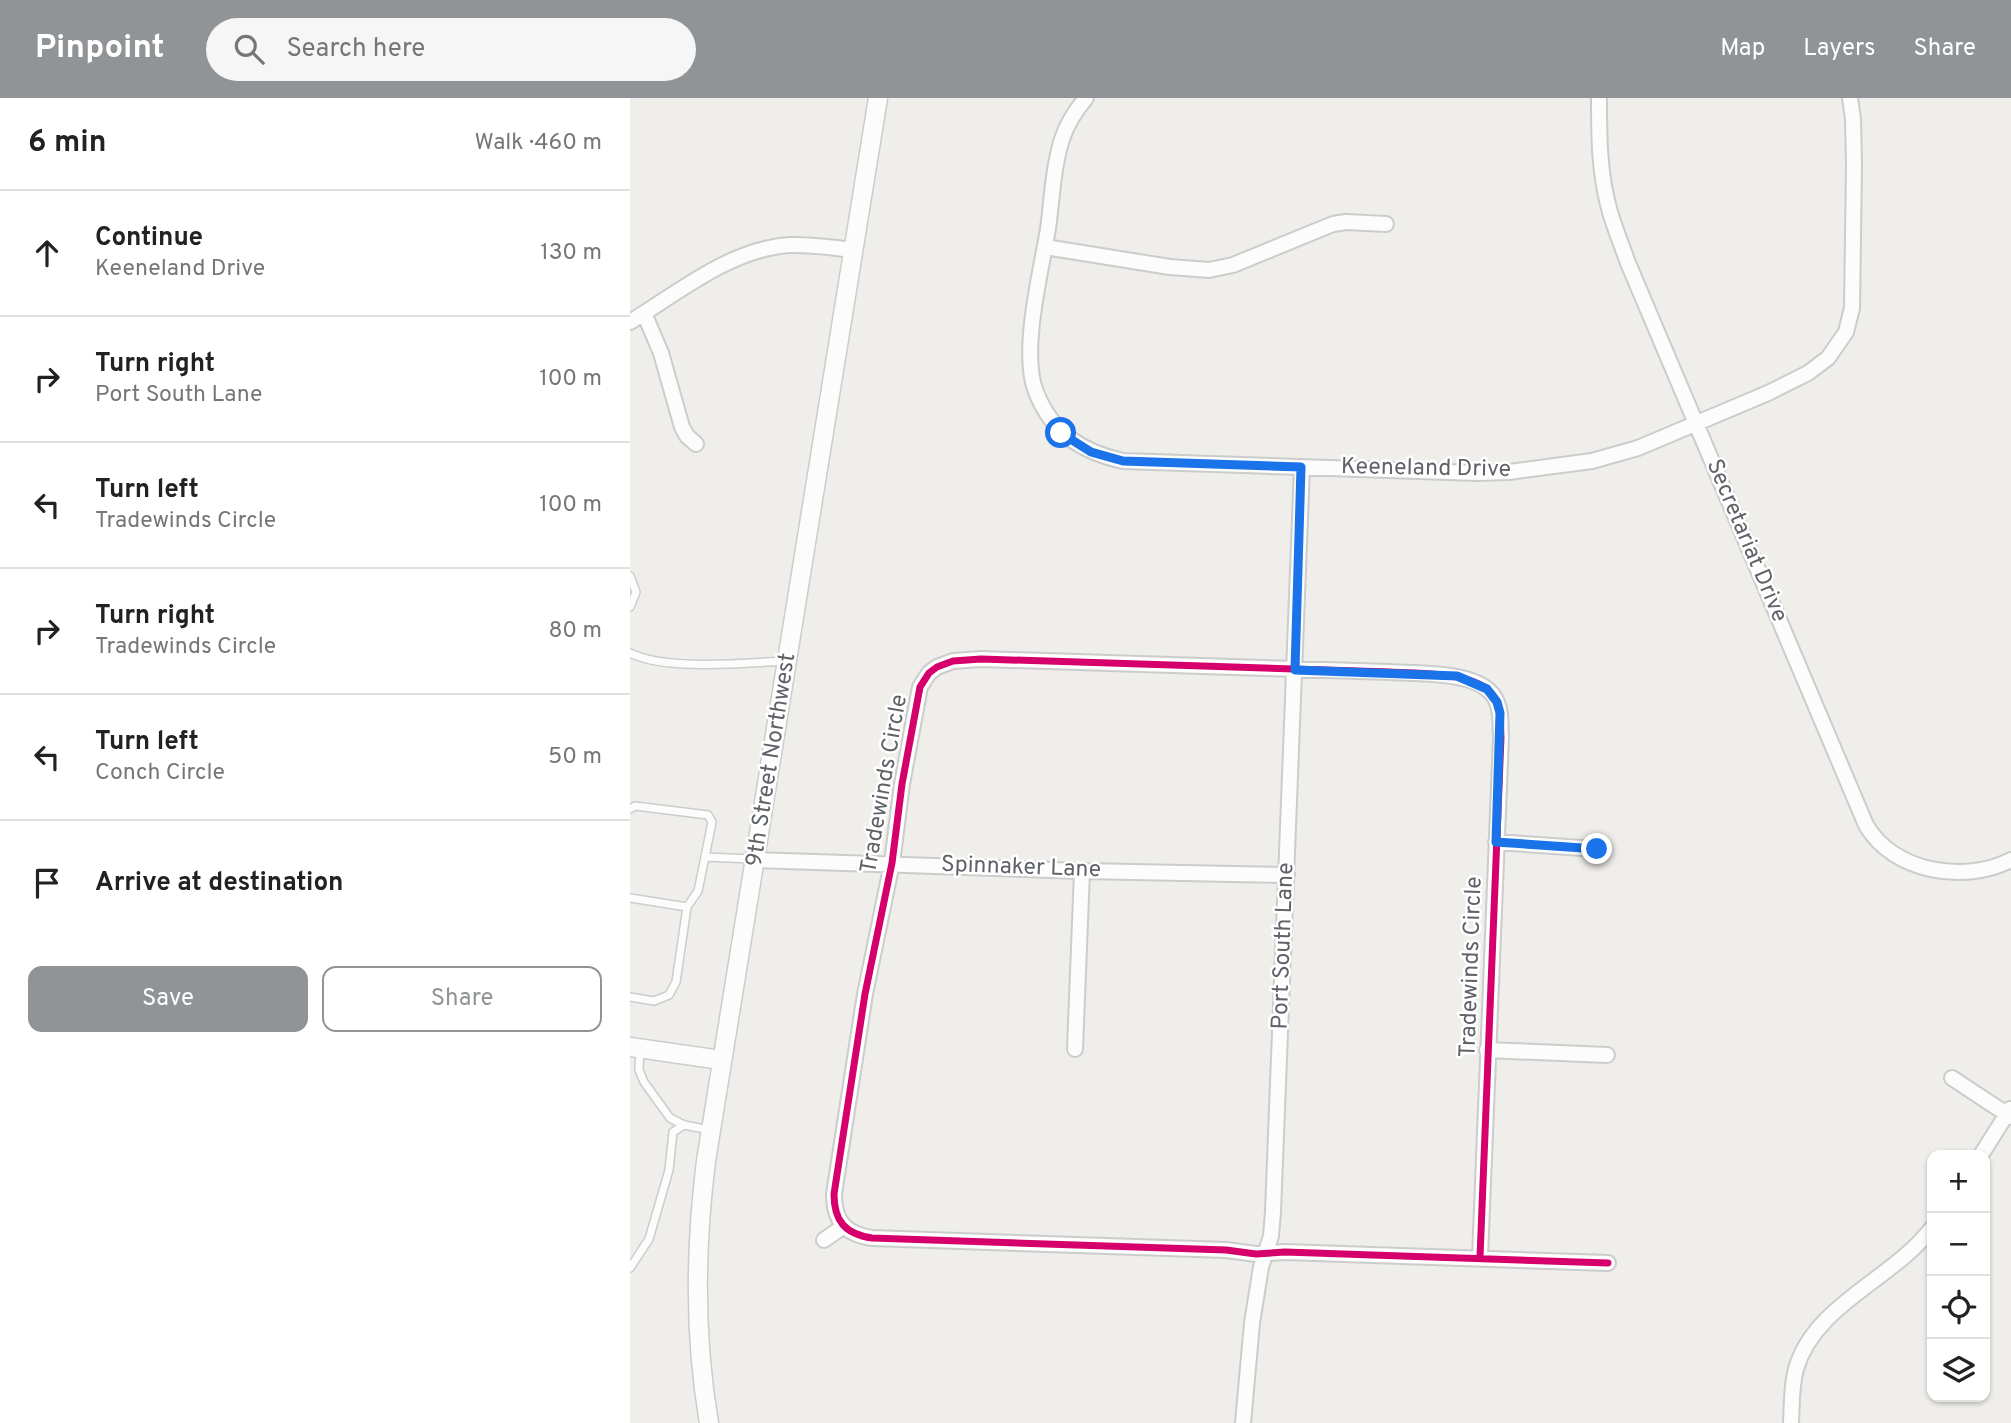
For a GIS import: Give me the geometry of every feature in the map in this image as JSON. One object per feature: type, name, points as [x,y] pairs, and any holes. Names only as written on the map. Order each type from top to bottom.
[{"type":"street","name":"9th Street Northwest","points":[[709,1423],[699,1339],[701,1199],[721,1060],[878,98]]},
{"type":"street","name":"Keeneland Drive","points":[[1086,98],[1070,119],[1061,142],[1033,327],[1030,367],[1039,400],[1061,433],[1091,452],[1123,461],[1508,472],[1592,461],[1639,448],[1768,393],[1808,373],[1828,358],[1846,332],[1852,308],[1854,166],[1850,98]]},
{"type":"street","name":"Secretariat Drive","points":[[1599,98],[1601,164],[1610,211],[1628,263],[1870,832],[1896,857],[1933,869],[1975,870],[2011,860]]},
{"type":"street","points":[[1045,247],[1170,267],[1209,270],[1233,265],[1333,224],[1387,224]]},
{"type":"street","points":[[630,322],[743,256],[765,249],[807,245],[854,250]]},
{"type":"street","points":[[644,313],[661,353],[682,427],[696,444]]},
{"type":"street","name":"Port South Lane","points":[[1243,1423],[1252,1323],[1261,1267],[1271,1236],[1273,1212],[1301,467]]},
{"type":"street","name":"Tradewinds Circle","points":[[844,1226],[835,1213],[834,1194],[865,994],[892,863],[902,784],[920,687],[929,673],[953,660],[981,659],[1457,676],[1487,689],[1497,702],[1500,713],[1480,1257]]},
{"type":"street","points":[[1496,842],[1597,849]]},
{"type":"street","name":"Spinnaker Lane","points":[[755,860],[1082,872],[1287,875]]},
{"type":"street","points":[[1075,1049],[1082,872]]},
{"type":"street","points":[[635,1047],[721,1060]]},
{"type":"street","points":[[1488,1050],[1607,1055]]},
{"type":"street","points":[[1952,1078],[2009,1113],[1984,1150]]},
{"type":"street","points":[[824,1240],[844,1226],[855,1234],[873,1238],[1226,1250],[1256,1254],[1480,1257],[1608,1263]]},
{"type":"street","points":[[1791,1423],[1796,1369],[1804,1348],[1818,1327],[1828,1315],[1890,1269],[1927,1233]]},
{"type":"lane","points":[[630,576],[636,592],[630,607]]},
{"type":"lane","points":[[630,653],[640,658],[677,663],[788,661]]},
{"type":"lane","points":[[630,809],[635,806],[708,815],[712,822],[698,891],[687,907],[676,982],[669,995],[654,1001],[630,997]]},
{"type":"lane","points":[[705,856],[755,860]]},
{"type":"lane","points":[[630,898],[687,907]]},
{"type":"lane","points":[[635,1047],[644,1082],[670,1118],[684,1125],[710,1130]]},
{"type":"lane","points":[[630,1268],[649,1239],[669,1170],[673,1132],[684,1125]]},
{"type":"cycle path","points":[[1480,1257],[1501,737],[1499,709],[1489,690],[1464,678],[1432,674],[981,659],[953,661],[929,673],[920,687],[902,784],[892,863],[865,994],[834,1194],[836,1212],[843,1225],[855,1233],[872,1238],[1226,1250],[1256,1254],[1285,1252],[1608,1263]]},
{"type":"route","points":[[1061,433],[1091,452],[1123,461],[1301,467],[1295,670],[1457,676],[1487,689],[1497,702],[1500,713],[1496,842],[1597,849]]}]
